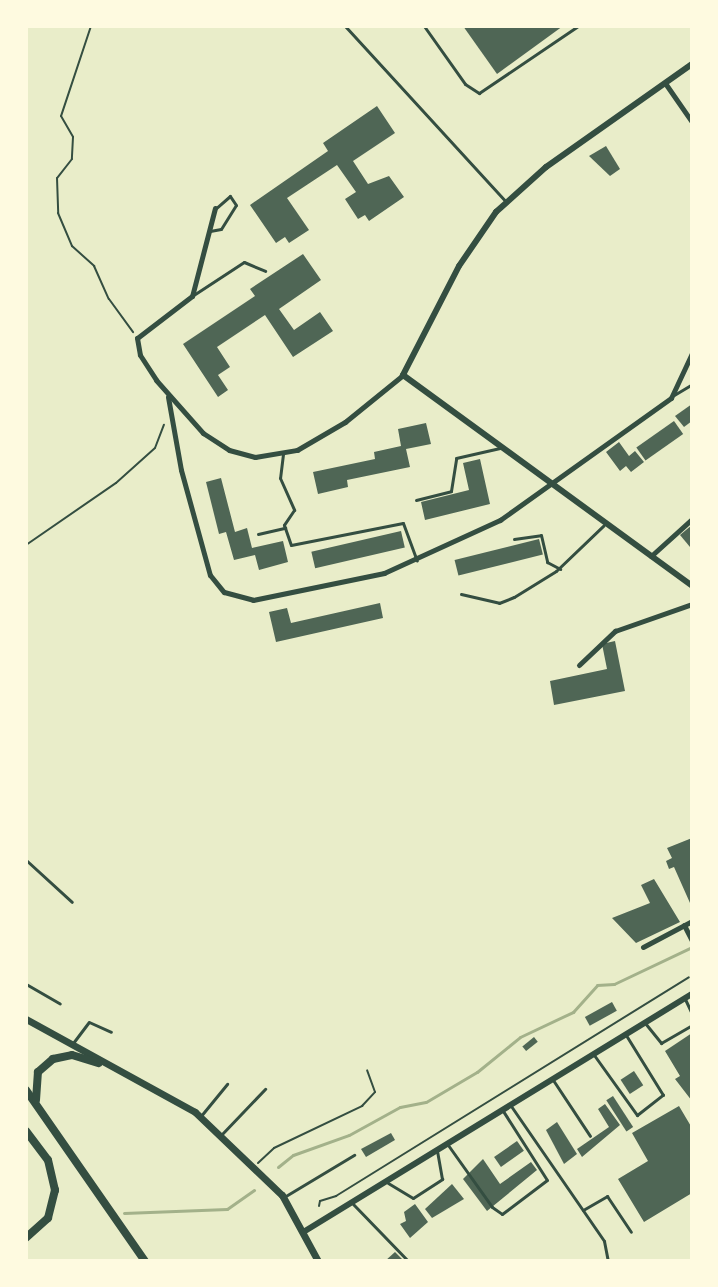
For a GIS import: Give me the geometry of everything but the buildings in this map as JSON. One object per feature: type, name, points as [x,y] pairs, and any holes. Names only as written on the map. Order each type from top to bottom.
[{"type":"main road","points":[[26,1019],[99,1063],[200,1117],[284,1197],[305,1231],[318,1261]]},
{"type":"main road","points":[[38,1108],[34,1081],[44,1065],[72,1055],[99,1063]]},
{"type":"main road","points":[[26,1090],[145,1261]]},
{"type":"main road","points":[[26,1131],[48,1160],[55,1190],[48,1218],[26,1238]]},
{"type":"street","points":[[215,208],[192,296],[137,338],[140,355],[168,397],[203,433],[229,450],[255,457],[283,454],[329,433],[403,375],[459,266],[506,202],[546,167],[692,64]]},
{"type":"street","points":[[665,83],[692,122]]},
{"type":"street","points":[[168,397],[201,550],[210,575],[231,597],[247,601],[281,596],[417,561],[500,520],[671,398],[692,353]]},
{"type":"street","points":[[403,375],[692,586]]},
{"type":"street","points":[[651,556],[692,519]]},
{"type":"street","points":[[579,665],[615,631],[692,604]]},
{"type":"street","points":[[643,947],[692,921]]},
{"type":"street","points":[[684,925],[690,938]]},
{"type":"street","points":[[305,1231],[692,994]]},
{"type":"lane","points":[[345,26],[506,202]]},
{"type":"lane","points":[[424,26],[465,84],[479,93],[578,26]]},
{"type":"lane","points":[[210,231],[221,229],[236,205],[230,196],[215,208]]},
{"type":"lane","points":[[192,296],[244,262],[265,271]]},
{"type":"lane","points":[[671,398],[692,384]]},
{"type":"lane","points":[[416,500],[451,491],[456,458],[504,448]]},
{"type":"lane","points":[[283,454],[280,478],[294,510],[285,528],[291,545],[405,523],[417,561]]},
{"type":"lane","points":[[461,594],[499,603],[560,569],[607,523]]},
{"type":"lane","points":[[258,534],[285,528]]},
{"type":"lane","points":[[514,539],[541,535],[547,562],[560,569]]},
{"type":"lane","points":[[26,860],[72,902]]},
{"type":"lane","points":[[26,984],[60,1004]]},
{"type":"lane","points":[[685,998],[692,1014]]},
{"type":"lane","points":[[71,1046],[89,1022],[111,1032]]},
{"type":"lane","points":[[645,1023],[661,1043],[692,1025]]},
{"type":"lane","points":[[594,1055],[631,1112],[637,1115],[649,1108],[663,1095],[626,1035]]},
{"type":"lane","points":[[553,1080],[590,1136]]},
{"type":"lane","points":[[200,1117],[227,1084]]},
{"type":"lane","points":[[221,1135],[265,1089]]},
{"type":"lane","points":[[511,1106],[604,1241],[608,1261]]},
{"type":"lane","points":[[448,1145],[492,1207],[502,1214],[547,1180],[503,1111]]},
{"type":"lane","points":[[387,1183],[413,1198],[442,1179],[437,1152]]},
{"type":"lane","points":[[284,1197],[354,1155]]},
{"type":"lane","points":[[583,1210],[607,1196],[631,1232]]},
{"type":"lane","points":[[353,1204],[408,1261]]},
{"type":"path","points":[[91,26],[61,116],[73,137],[72,159],[57,178],[58,213],[72,246],[94,266],[109,299],[137,338]]},
{"type":"path","points":[[26,545],[74,516],[155,448],[171,416]]},
{"type":"path","points":[[319,1206],[320,1201],[336,1196],[692,971]]},
{"type":"path","points":[[255,1167],[270,1151],[362,1106],[375,1092],[367,1070]]},
{"type":"waterway","points":[[278,1167],[293,1155],[349,1135],[400,1107],[426,1102],[477,1072],[520,1037],[573,1012],[597,985],[614,984],[692,947]]},
{"type":"waterway","points":[[124,1213],[227,1209],[254,1190]]}]
